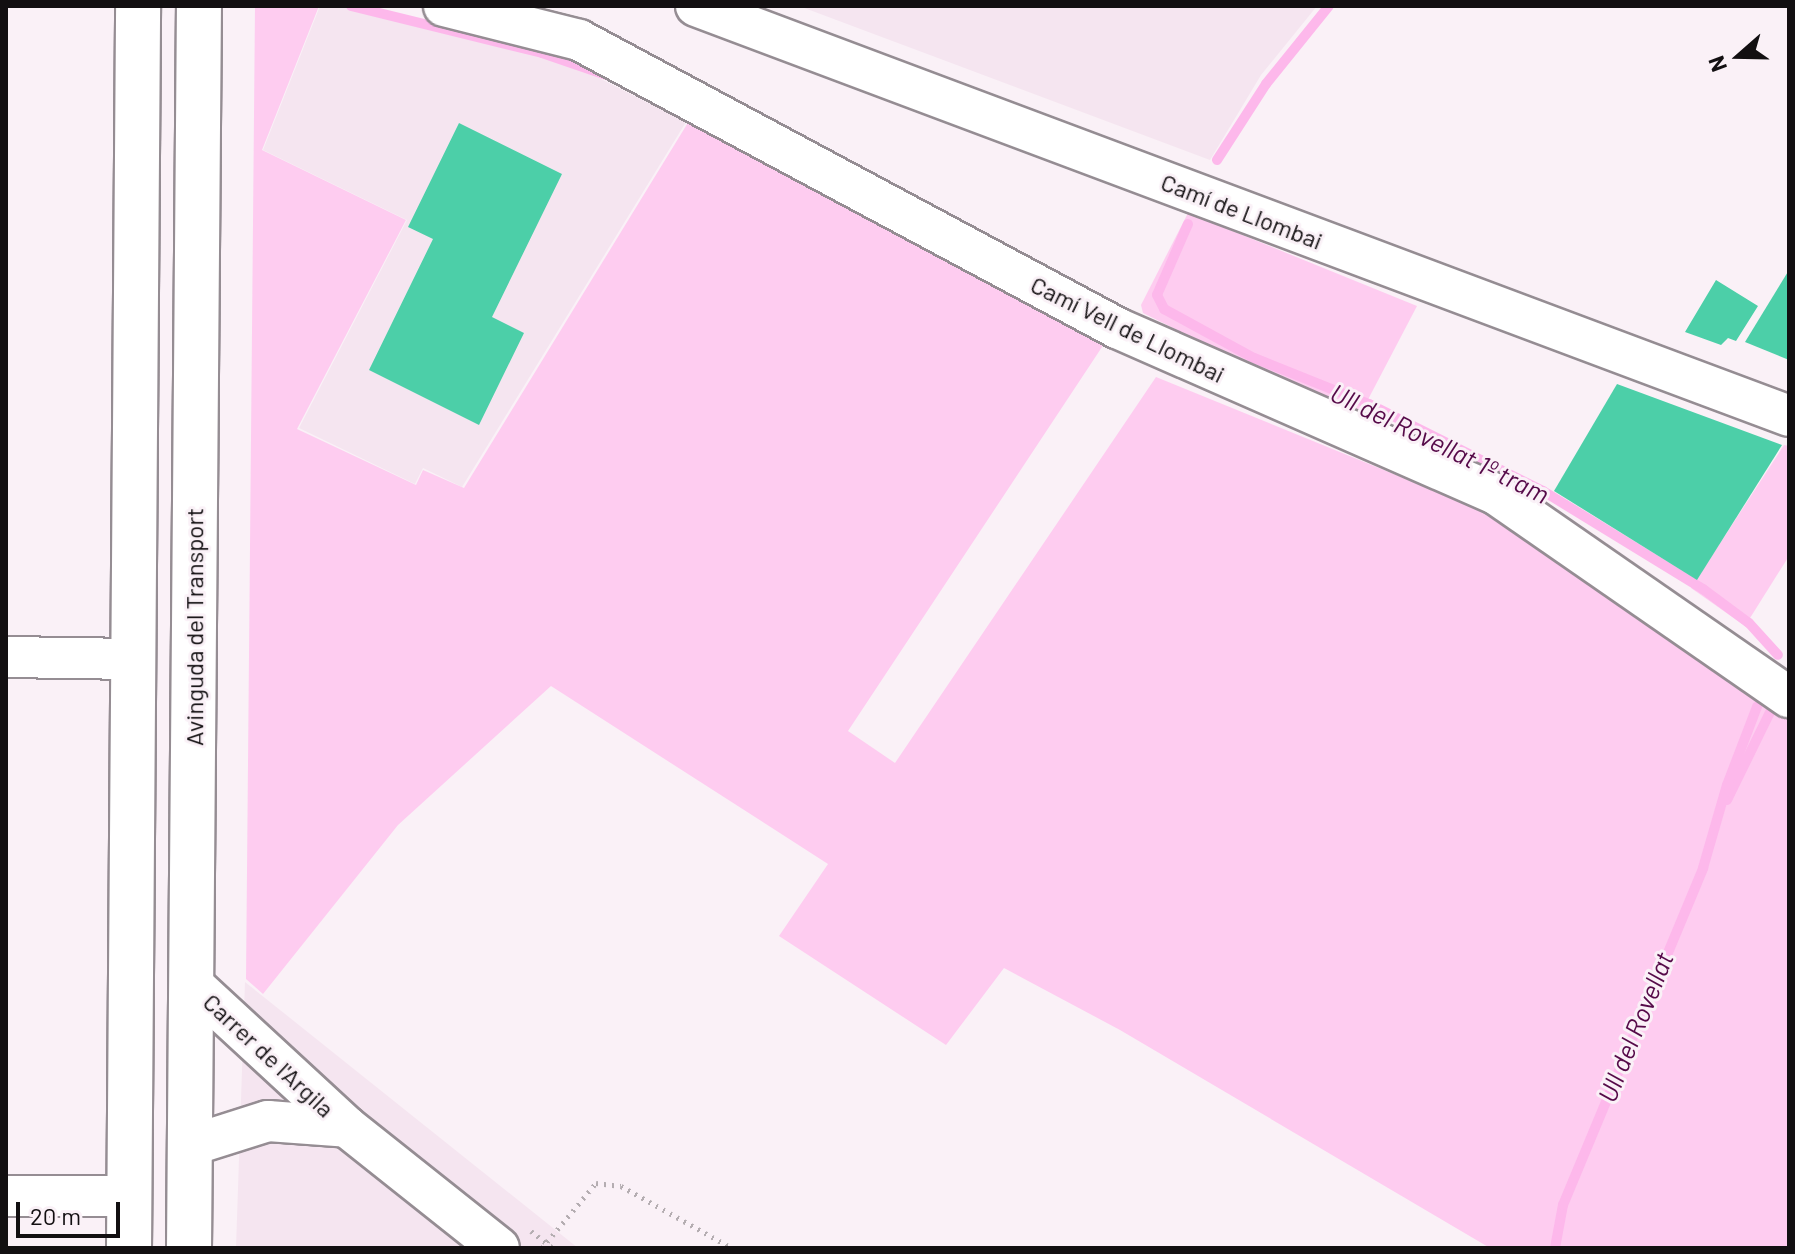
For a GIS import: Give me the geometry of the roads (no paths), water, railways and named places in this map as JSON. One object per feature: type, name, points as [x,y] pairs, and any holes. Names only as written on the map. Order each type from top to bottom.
[{"type":"main road","points":[[129,1248],[138,6]]},
{"type":"main road","name":"Avinguda del Transport","points":[[189,1248],[201,8]]},
{"type":"street","name":"Camí Vell de Llombai","points":[[444,6],[579,40],[1117,328],[1497,495],[1789,697]]},
{"type":"street","name":"Camí de Llombai","points":[[696,6],[1789,416]]},
{"type":"street","points":[[6,657],[133,659]]},
{"type":"street","name":"Carrer de l'Argila","points":[[191,983],[347,1127],[499,1248]]},
{"type":"street","name":"Carrer de l'Argila","points":[[189,1146],[268,1121],[347,1127]]},
{"type":"street","points":[[6,1196],[130,1196]]},
{"type":"waterway","points":[[351,6],[542,53],[606,75]]},
{"type":"waterway","name":"Ull del Rovellat 1º tram","points":[[1217,160],[1266,84],[1329,6]]},
{"type":"waterway","name":"Ull del Rovellat 1º tram","points":[[1188,224],[1157,295],[1164,309],[1254,358],[1369,404],[1543,491],[1703,589],[1749,623],[1778,655]]},
{"type":"waterway","name":"Ull del Rovellat","points":[[1555,1248],[1563,1205],[1703,868],[1727,785],[1757,707]]},
{"type":"waterway","points":[[1727,800],[1772,708]]}]
